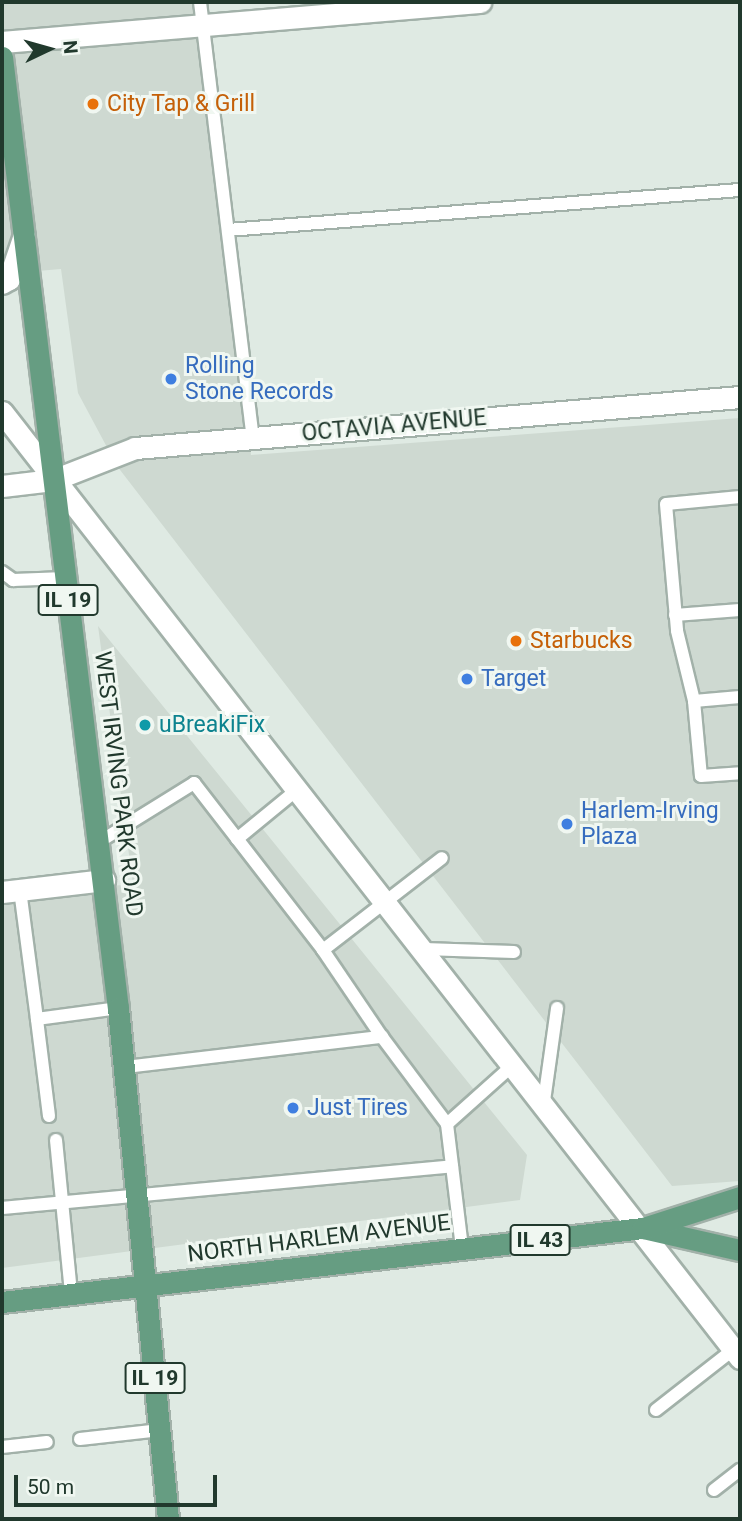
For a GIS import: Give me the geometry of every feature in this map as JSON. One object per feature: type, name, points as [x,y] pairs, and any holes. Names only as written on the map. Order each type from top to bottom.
[{"type":"main road","name":"WEST IRVING PARK ROAD","points":[[2,57],[104,880],[139,1192],[168,1519]]},
{"type":"main road","name":"NORTH HARLEM AVENUE","points":[[2,1302],[643,1228],[740,1197]]},
{"type":"main road","name":"NORTH HARLEM AVENUE","points":[[643,1228],[740,1250]]},
{"type":"street","points":[[2,42],[480,2]]},
{"type":"street","points":[[2,283],[9,279],[24,235]]},
{"type":"street","name":"OCTAVIA AVENUE","points":[[2,486],[53,480],[135,448],[740,397]]},
{"type":"street","points":[[2,412],[544,1101],[737,1353]]},
{"type":"street","points":[[11,891],[104,880]]},
{"type":"lane","points":[[201,2],[253,437]]},
{"type":"lane","points":[[228,230],[740,190]]},
{"type":"lane","points":[[740,502],[666,504],[675,615],[694,701],[701,776],[740,773]]},
{"type":"lane","points":[[2,572],[13,580],[65,578]]},
{"type":"lane","points":[[675,615],[740,610]]},
{"type":"lane","points":[[694,701],[740,697]]},
{"type":"lane","points":[[99,842],[194,783],[323,950],[447,1124],[462,1248]]},
{"type":"lane","points":[[237,839],[298,789]]},
{"type":"lane","points":[[323,950],[442,858]]},
{"type":"lane","points":[[11,891],[37,1018],[49,1116]]},
{"type":"lane","points":[[424,949],[514,952]]},
{"type":"lane","points":[[37,1018],[118,1008]]},
{"type":"lane","points":[[544,1101],[558,1008]]},
{"type":"lane","points":[[125,1067],[383,1037]]},
{"type":"lane","points":[[447,1124],[514,1064]]},
{"type":"lane","points":[[56,1140],[71,1294]]},
{"type":"lane","points":[[2,1208],[139,1192],[452,1166]]},
{"type":"lane","points":[[656,1410],[737,1353]]},
{"type":"lane","points":[[80,1439],[160,1430]]},
{"type":"lane","points":[[2,1447],[47,1442]]},
{"type":"lane","points":[[713,1490],[740,1470]]},
{"type":"lane","points":[[160,1519],[168,1519]]},
{"type":"shaded area","name":"Harlem-Irving Plaza","points":[[2,2],[196,2],[251,455],[740,418],[740,1181],[672,1186],[117,466],[78,393],[61,269],[2,274]]},
{"type":"shaded area","points":[[98,626],[527,1155],[520,1200],[2,1268],[2,896],[133,884]]},
{"type":"place","name":"City Tap & Grill","points":[[93,104]]},
{"type":"place","name":"Rolling Stone Records","points":[[171,379]]},
{"type":"place","name":"Starbucks","points":[[516,641]]},
{"type":"place","name":"Target","points":[[467,679]]},
{"type":"place","name":"uBreakiFix","points":[[145,725]]},
{"type":"place","name":"Harlem-Irving Plaza","points":[[567,824]]},
{"type":"place","name":"Just Tires","points":[[293,1108]]}]
